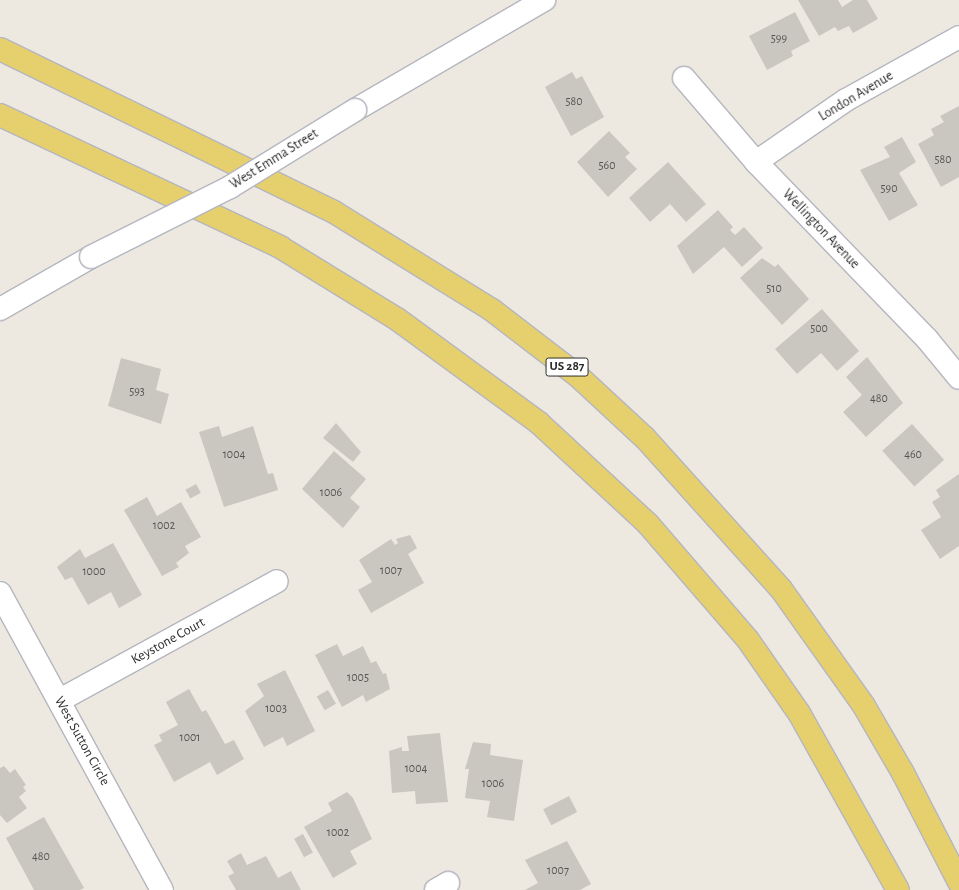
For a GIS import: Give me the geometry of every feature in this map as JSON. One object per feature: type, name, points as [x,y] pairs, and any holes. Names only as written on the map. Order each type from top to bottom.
[{"type":"main road","name":"US 287","points":[[0,49],[334,212],[492,310],[578,376],[645,438],[781,589],[864,706],[907,780],[959,882]]},
{"type":"main road","points":[[0,115],[294,255],[397,319],[545,427],[648,524],[748,640],[799,713],[898,890]]},
{"type":"street","name":"West Emma Street","points":[[0,310],[91,257],[230,187],[355,110],[544,0]]},
{"type":"street","name":"London Avenue","points":[[756,162],[846,100],[959,37]]},
{"type":"street","name":"Wellington Avenue","points":[[684,78],[756,162],[927,339],[959,378]]},
{"type":"street","name":"Keystone Court","points":[[60,700],[276,581]]},
{"type":"street","name":"West Sutton Circle","points":[[0,593],[60,700],[162,890]]},
{"type":"building","points":[[798,0],[838,0],[842,7],[853,0],[867,0],[878,19],[853,33],[849,26],[838,31],[835,27],[819,36]]},
{"type":"building","points":[[795,12],[810,41],[791,51],[793,56],[767,70],[749,36]]},
{"type":"building","points":[[572,72],[576,79],[582,76],[604,117],[571,136],[545,87]]},
{"type":"building","points":[[959,106],[959,177],[941,187],[918,144],[934,135],[931,129],[944,122],[940,116]]},
{"type":"building","points":[[609,131],[630,153],[625,157],[637,169],[608,197],[577,162]]},
{"type":"building","points":[[902,137],[916,162],[899,173],[918,205],[889,221],[860,170],[890,157],[884,147]]},
{"type":"building","points":[[668,162],[706,204],[686,222],[670,204],[650,222],[629,198]]},
{"type":"building","points":[[718,210],[733,227],[730,230],[735,235],[744,227],[763,248],[742,267],[724,247],[693,274],[677,246]]},
{"type":"building","points":[[762,258],[775,267],[778,264],[809,299],[782,325],[740,278]]},
{"type":"building","points":[[822,309],[859,351],[837,371],[821,353],[797,374],[775,349]]},
{"type":"building","points":[[867,357],[903,403],[866,437],[843,412],[862,395],[846,377]]},
{"type":"building","points":[[121,358],[161,369],[156,390],[169,394],[161,424],[108,406]]},
{"type":"building","points":[[336,423],[361,452],[353,462],[323,438]]},
{"type":"building","points":[[912,424],[944,460],[914,486],[882,451]]},
{"type":"building","points":[[219,426],[222,437],[253,426],[268,474],[273,473],[278,490],[224,507],[199,432]]},
{"type":"building","points":[[334,451],[366,479],[350,498],[360,507],[343,528],[302,489]]},
{"type":"building","points":[[959,474],[959,546],[940,559],[921,530],[941,517],[932,502],[940,497],[936,490]]},
{"type":"building","points":[[196,484],[201,493],[190,499],[186,490]]},
{"type":"building","points":[[147,497],[157,516],[181,502],[201,537],[185,546],[189,553],[176,563],[179,567],[162,576],[124,510]]},
{"type":"building","points":[[410,535],[417,548],[408,554],[424,583],[371,613],[358,590],[372,582],[359,560],[391,539],[395,545],[398,543],[396,539]]},
{"type":"building","points":[[113,543],[142,595],[119,608],[111,592],[88,605],[72,577],[65,580],[57,567],[80,549],[85,558]]},
{"type":"building","points":[[337,644],[343,656],[363,646],[371,663],[376,661],[383,674],[386,673],[390,689],[366,702],[363,695],[342,707],[315,655]]},
{"type":"building","points":[[285,670],[315,731],[287,746],[283,737],[264,747],[245,711],[264,696],[257,684]]},
{"type":"building","points":[[189,689],[202,712],[206,710],[225,744],[234,740],[244,759],[217,775],[210,762],[174,782],[154,745],[162,741],[159,735],[178,725],[166,702]]},
{"type":"building","points":[[328,690],[336,704],[325,710],[317,696]]},
{"type":"building","points":[[440,733],[448,802],[416,804],[415,791],[392,793],[389,751],[402,747],[402,751],[409,751],[407,736]]},
{"type":"building","points":[[473,742],[491,744],[490,755],[523,760],[514,821],[487,817],[490,801],[465,798],[469,769],[465,769]]},
{"type":"building","points":[[4,766],[10,773],[15,769],[26,785],[23,787],[26,791],[19,797],[27,808],[7,823],[0,815],[0,768]]},
{"type":"building","points":[[347,792],[353,798],[372,839],[350,851],[357,864],[333,878],[304,827],[332,811],[328,803]]},
{"type":"building","points":[[569,796],[577,812],[551,825],[543,809]]},
{"type":"building","points":[[44,817],[84,888],[80,890],[34,890],[6,838]]},
{"type":"building","points":[[303,834],[313,853],[304,857],[294,839]]},
{"type":"building","points":[[567,841],[591,884],[580,890],[525,890],[538,883],[525,860]]},
{"type":"building","points":[[241,853],[247,865],[266,856],[278,878],[291,871],[301,890],[236,890],[228,876],[234,873],[227,861]]}]
